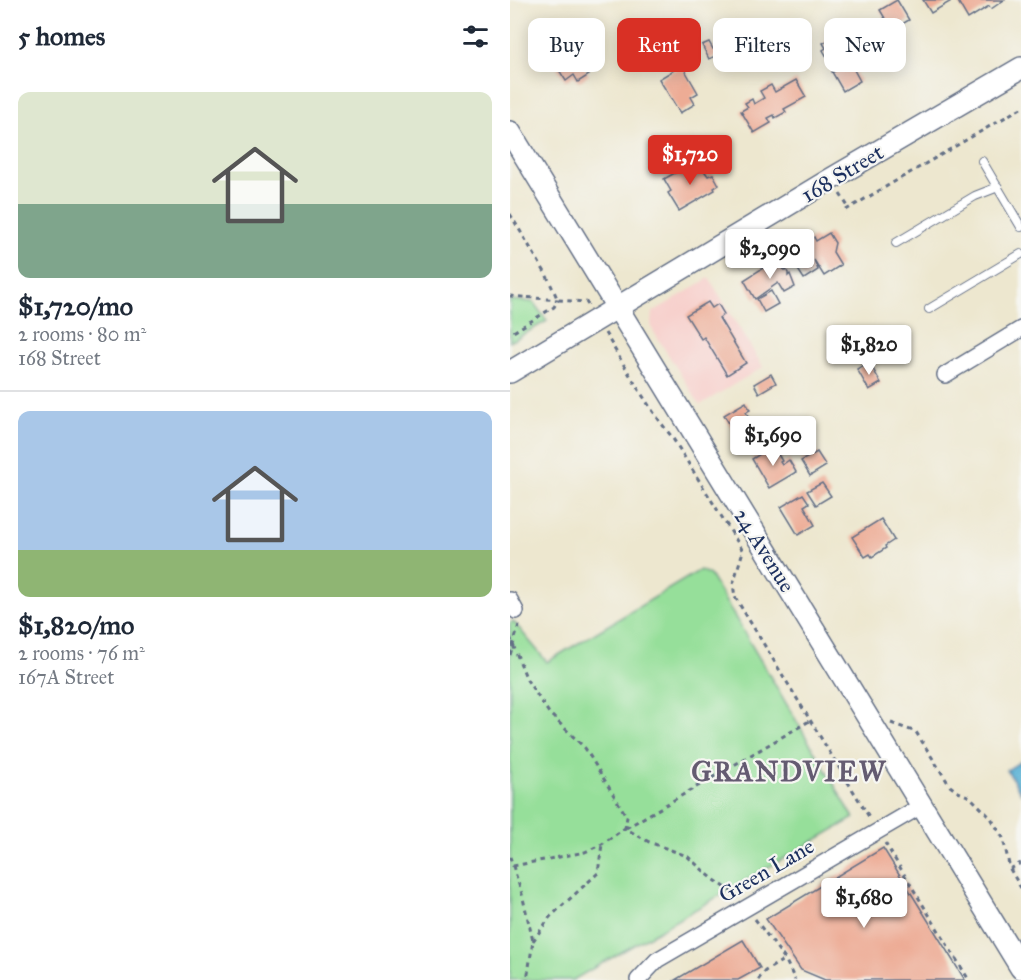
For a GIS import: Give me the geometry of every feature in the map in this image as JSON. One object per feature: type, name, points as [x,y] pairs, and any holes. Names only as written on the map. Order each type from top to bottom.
[{"type":"main road","name":"168 Street","points":[[510,372],[1021,68]]},
{"type":"main road","name":"24 Avenue","points":[[510,132],[1021,968]]},
{"type":"street","points":[[945,375],[1021,329]]},
{"type":"street","name":"Green Lane","points":[[638,980],[657,960],[921,806]]},
{"type":"lane","points":[[982,161],[1021,226]]},
{"type":"lane","points":[[896,243],[975,196],[998,188]]},
{"type":"lane","points":[[929,309],[1021,254]]},
{"type":"path","points":[[846,210],[1021,108]]},
{"type":"path","points":[[510,214],[546,274],[558,300]]},
{"type":"path","points":[[510,296],[586,302]]},
{"type":"path","points":[[510,334],[554,307],[558,300]]},
{"type":"path","points":[[609,339],[658,421],[672,437],[743,551],[734,584],[735,597],[969,980]]},
{"type":"path","points":[[510,655],[519,628],[513,606]]},
{"type":"path","points":[[510,637],[527,680],[549,713],[585,748],[627,817],[625,828]]},
{"type":"path","points":[[867,716],[916,732],[950,786],[970,797],[991,818],[1003,838],[1010,869],[1021,888]]},
{"type":"path","points":[[513,866],[585,852],[602,844],[625,828],[811,720]]},
{"type":"path","points":[[625,828],[649,842],[687,856],[741,900]]},
{"type":"path","points":[[533,941],[550,917],[598,873],[602,844]]},
{"type":"path","points":[[510,857],[533,941],[527,980]]},
{"type":"path","points":[[1010,869],[1021,863]]},
{"type":"path","points":[[750,912],[784,959],[795,980]]},
{"type":"path","points":[[758,980],[765,971],[784,959]]},
{"type":"shaded area","points":[[709,278],[763,367],[700,405],[652,329],[651,322],[653,312]]},
{"type":"green space","points":[[510,300],[533,302],[547,321],[510,342]]},
{"type":"green space","points":[[700,570],[710,575],[854,818],[573,980],[510,980],[510,623],[513,621],[547,662]]},
{"type":"water","points":[[1021,761],[1021,793],[1007,770]]},
{"type":"building","points":[[897,0],[909,20],[906,22],[906,18],[885,18],[880,10]]},
{"type":"building","points":[[923,0],[953,0],[931,13]]},
{"type":"building","points":[[957,0],[1004,0],[991,9],[989,6],[968,19]]},
{"type":"building","points":[[709,42],[713,49],[713,57],[709,59],[702,45]]},
{"type":"building","points":[[560,72],[587,72],[589,75],[578,82],[574,75],[566,81]]},
{"type":"building","points":[[670,72],[686,72],[698,93],[691,97],[695,104],[680,113],[659,79]]},
{"type":"building","points":[[832,72],[855,72],[860,81],[843,91]]},
{"type":"building","points":[[796,80],[806,97],[784,109],[786,112],[775,118],[774,115],[768,118],[771,123],[754,133],[741,111],[748,107],[745,103],[752,99],[754,104],[764,98],[760,91],[771,85],[775,92]]},
{"type":"building","points":[[698,162],[708,176],[713,174],[719,185],[714,188],[715,190],[679,211],[668,193],[671,191],[664,179]]},
{"type":"building","points":[[829,233],[835,243],[833,252],[841,265],[824,276],[814,260],[818,270],[804,279],[797,268],[802,265],[793,250],[814,237],[816,241]]},
{"type":"building","points":[[777,259],[784,270],[786,269],[788,276],[790,274],[795,287],[784,293],[778,283],[755,299],[744,280]]},
{"type":"building","points":[[771,291],[778,304],[764,312],[757,299]]},
{"type":"building","points":[[708,302],[712,308],[718,304],[724,314],[719,318],[746,363],[727,375],[704,337],[701,339],[686,315]]},
{"type":"building","points":[[854,330],[862,343],[847,352],[839,339]]},
{"type":"building","points":[[869,362],[881,383],[869,390],[857,369]]},
{"type":"building","points":[[771,374],[776,383],[759,393],[754,384]]},
{"type":"building","points":[[746,402],[750,410],[746,412],[753,425],[736,435],[724,415]]},
{"type":"building","points":[[773,446],[782,465],[789,460],[796,472],[769,488],[752,459]]},
{"type":"building","points":[[817,452],[826,466],[810,476],[801,461]]},
{"type":"building","points":[[822,483],[831,496],[816,505],[807,491]]},
{"type":"building","points":[[803,494],[809,503],[804,506],[815,525],[798,535],[781,507]]},
{"type":"building","points":[[881,519],[894,540],[872,557],[870,554],[865,557],[852,537]]},
{"type":"building","points":[[883,848],[965,980],[825,980],[801,970],[766,919]]},
{"type":"building","points":[[743,940],[760,968],[738,980],[675,980]]},
{"type":"district","name":"GRANDVIEW","points":[[789,771]]}]
